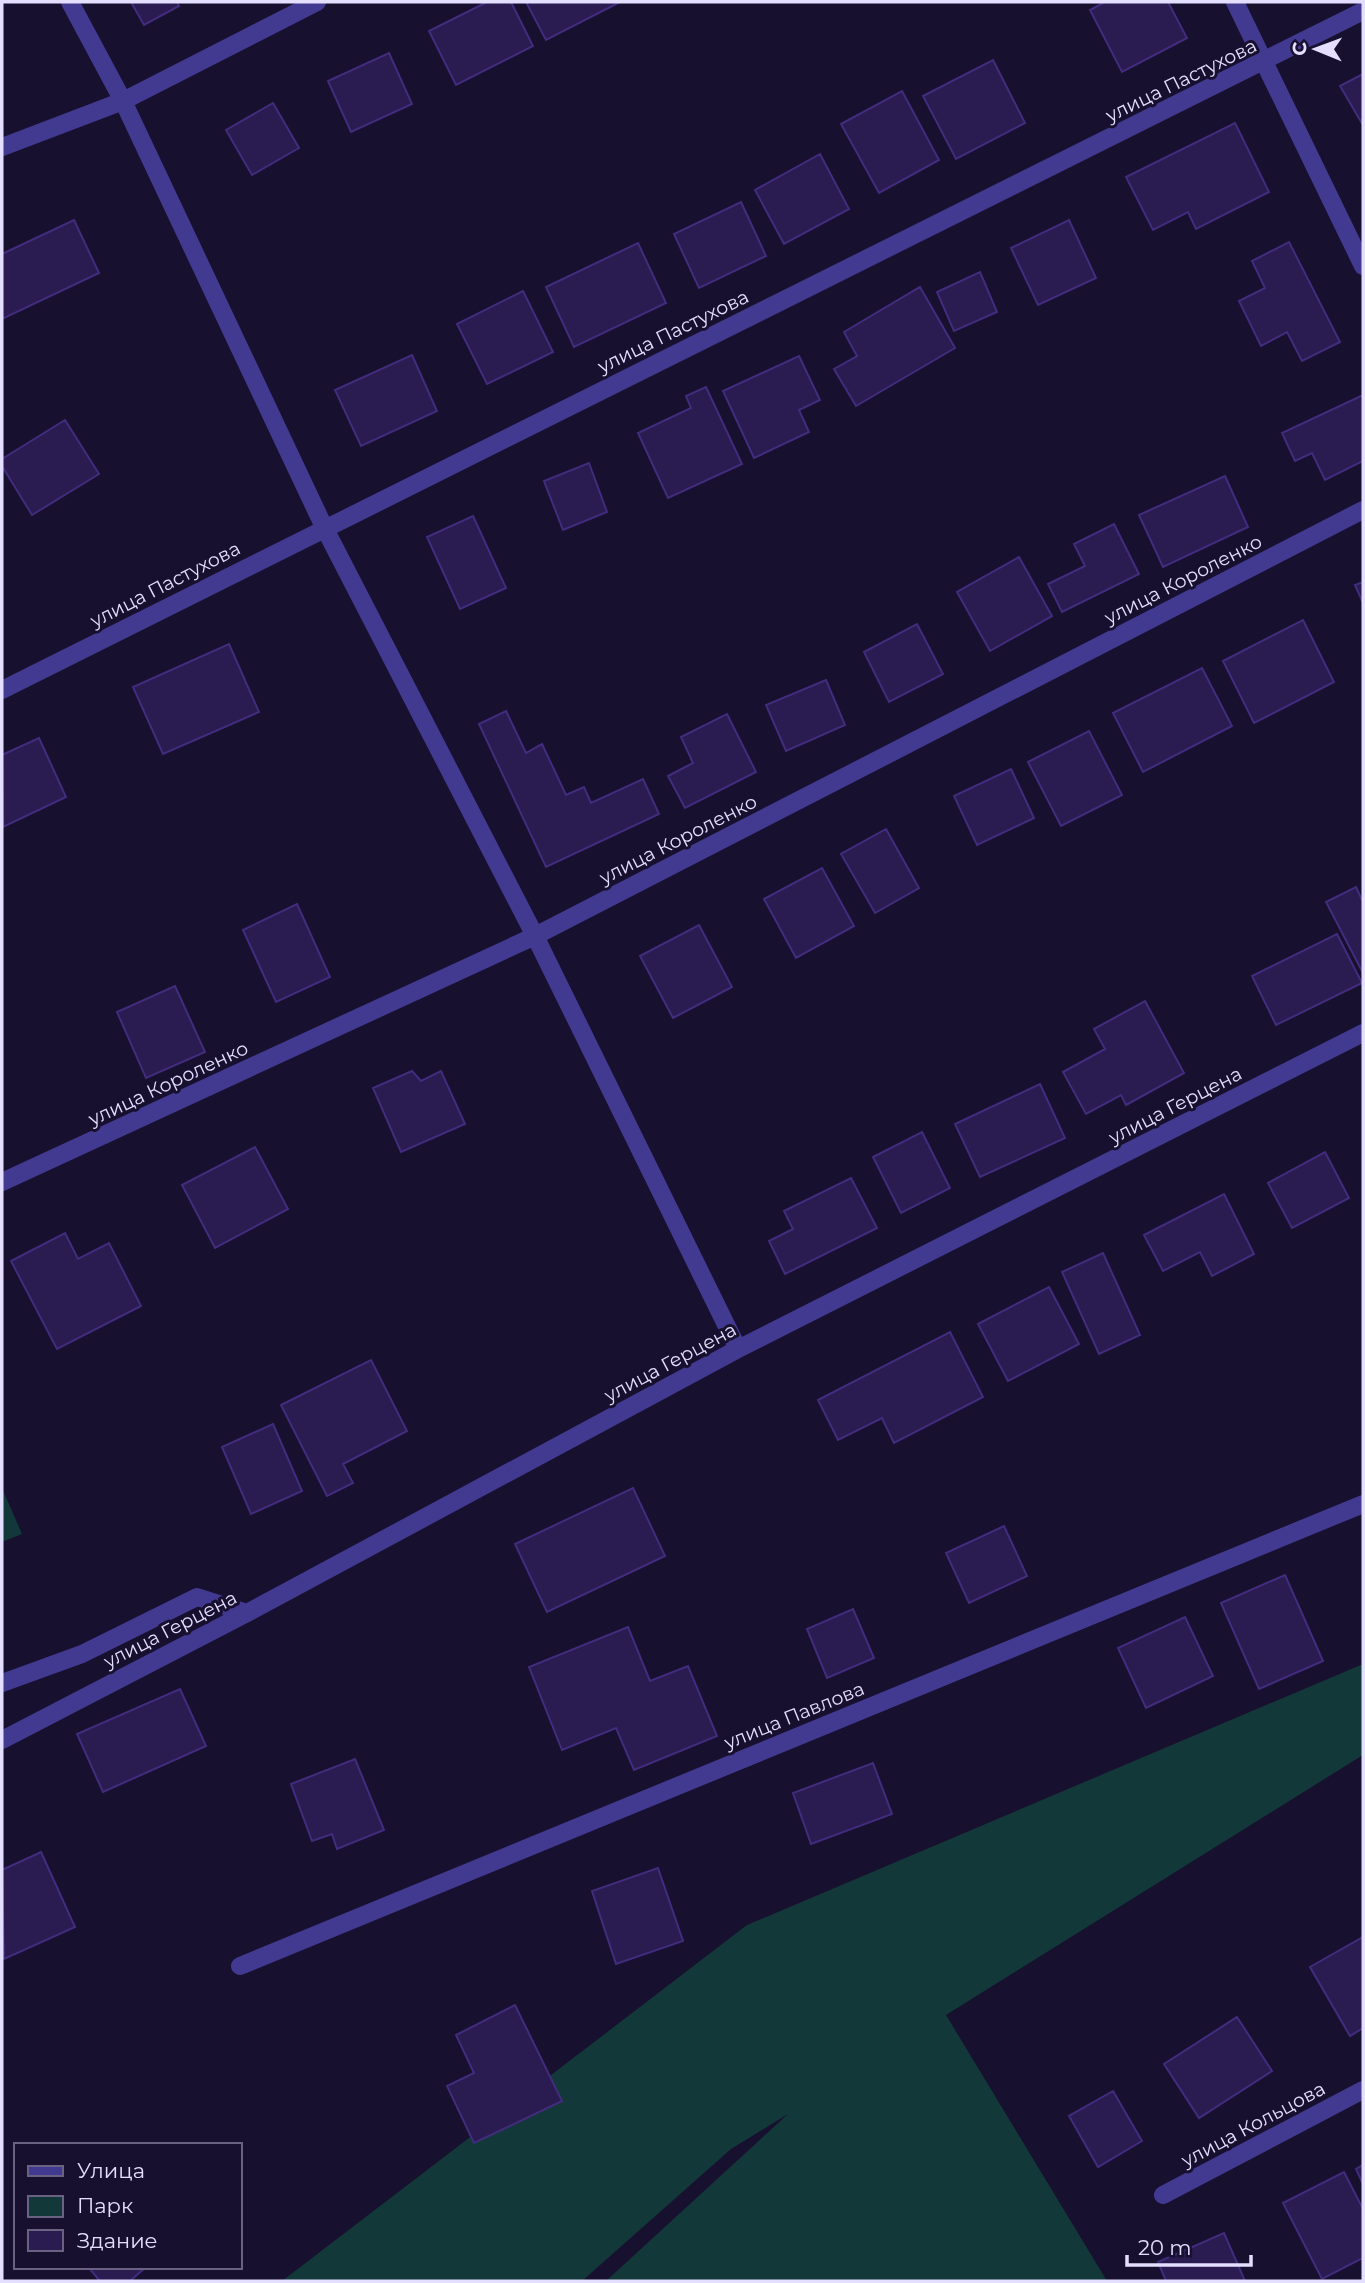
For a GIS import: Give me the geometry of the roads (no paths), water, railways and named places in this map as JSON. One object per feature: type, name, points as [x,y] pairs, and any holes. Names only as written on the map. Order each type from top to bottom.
[{"type":"street","points":[[71,2],[123,101],[324,527],[535,936],[738,1349]]},
{"type":"street","points":[[2,148],[123,101],[317,2]]},
{"type":"street","points":[[1235,2],[1363,266]]},
{"type":"street","name":"улица Пастухова","points":[[2,690],[324,527],[1363,11]]},
{"type":"street","name":"улица Короленко","points":[[2,1182],[535,936],[1363,510]]},
{"type":"street","name":"улица Герцена","points":[[2,1740],[247,1613],[738,1349],[1363,1033]]},
{"type":"street","name":"улица Павлова","points":[[240,1966],[1363,1504]]},
{"type":"street","points":[[2,1683],[82,1654],[197,1597],[247,1613]]},
{"type":"street","name":"улица Кольцова","points":[[1163,2195],[1363,2090]]}]
